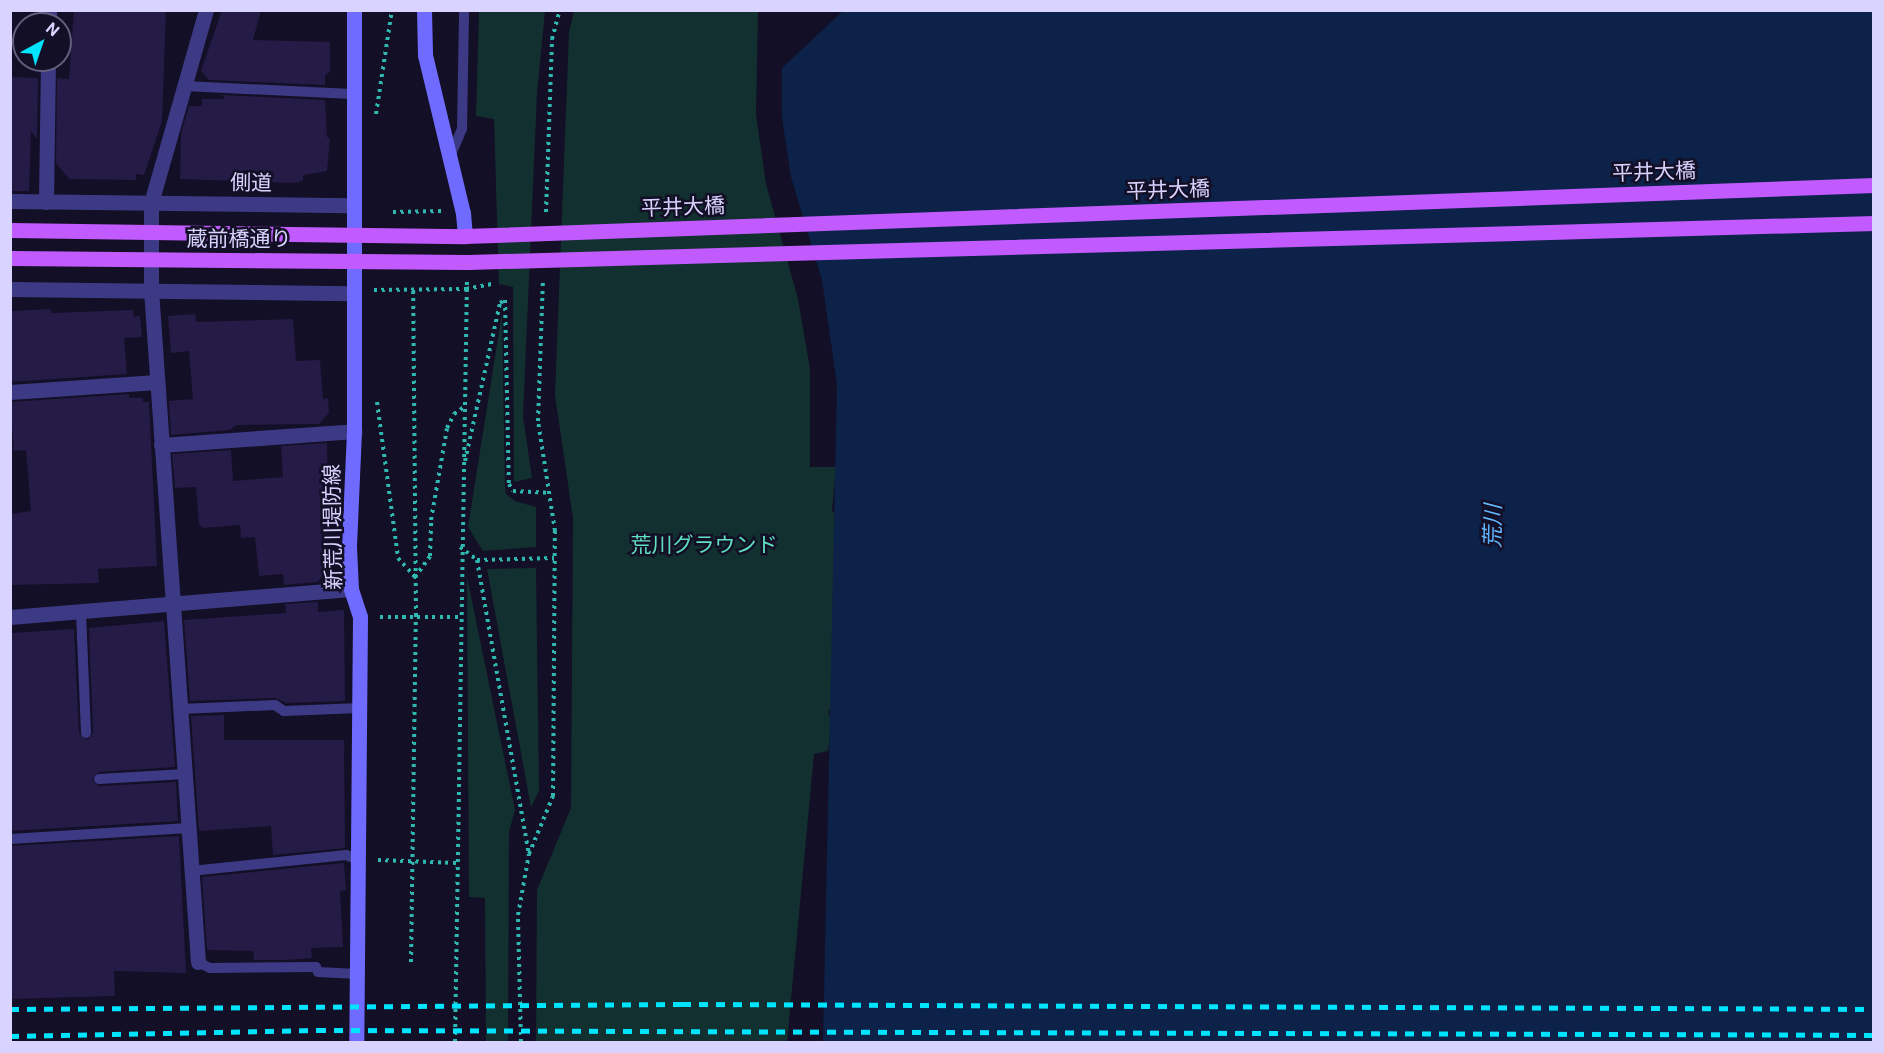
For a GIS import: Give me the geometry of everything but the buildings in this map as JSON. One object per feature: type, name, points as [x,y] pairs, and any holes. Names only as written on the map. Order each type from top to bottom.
[{"type":"main road","name":"新荒川堤防線","points":[[354,10],[351,205],[354,431],[351,589],[360,617],[356,1042]]},
{"type":"main road","points":[[424,10],[425,55],[450,157],[465,236]]},
{"type":"main road","name":"平井大橋","points":[[465,236],[1874,185]]},
{"type":"main road","points":[[468,262],[1874,223]]},
{"type":"main road","name":"蔵前橋通り","points":[[10,230],[465,236]]},
{"type":"main road","name":"蔵前橋通り","points":[[10,258],[468,262]]},
{"type":"street","points":[[198,962],[151,290],[151,203],[206,10]]},
{"type":"street","points":[[46,202],[48,72]]},
{"type":"street","name":"側道","points":[[10,201],[351,205]]},
{"type":"street","points":[[10,289],[352,293]]},
{"type":"street","points":[[10,392],[158,382]]},
{"type":"street","points":[[161,444],[354,431]]},
{"type":"street","points":[[10,617],[81,613],[172,603],[351,589]]},
{"type":"lane","points":[[450,157],[462,129],[464,10]]},
{"type":"lane","points":[[184,86],[352,94]]},
{"type":"lane","points":[[81,613],[86,733]]},
{"type":"lane","points":[[180,709],[275,705],[284,711],[360,708]]},
{"type":"lane","points":[[99,779],[185,774]]},
{"type":"lane","points":[[10,839],[189,828]]},
{"type":"lane","points":[[191,871],[346,855],[359,860]]},
{"type":"lane","points":[[198,962],[210,968],[316,967],[318,972],[357,974]]},
{"type":"path","points":[[375,122],[392,10]]},
{"type":"path","points":[[546,218],[552,39],[560,10]]},
{"type":"path","points":[[382,212],[446,211]]},
{"type":"path","points":[[455,1042],[460,547],[468,262]]},
{"type":"path","points":[[521,1042],[518,915],[529,854],[553,796],[555,531],[538,421],[543,278]]},
{"type":"path","points":[[370,279],[370,300]]},
{"type":"path","points":[[411,962],[415,861],[416,616],[413,289]]},
{"type":"path","points":[[369,290],[466,289]]},
{"type":"path","points":[[463,467],[476,422],[500,303],[505,300],[509,484],[513,491],[548,493]]},
{"type":"path","points":[[376,397],[399,558],[415,577]]},
{"type":"path","points":[[415,577],[430,556],[430,520],[447,428],[454,414],[464,407]]},
{"type":"path","points":[[460,547],[477,560],[554,558]]},
{"type":"path","points":[[477,560],[529,854]]},
{"type":"path","points":[[360,617],[461,617]]},
{"type":"path","points":[[359,860],[458,863]]},
{"type":"green space","points":[[479,11],[545,11],[537,93],[523,416],[532,478],[514,482],[513,287],[499,284],[494,119],[476,116]]},
{"type":"green space","name":"荒川グラウンド","points":[[574,11],[758,11],[756,115],[766,184],[798,299],[810,369],[810,467],[836,467],[832,511],[836,515],[832,707],[828,712],[832,721],[828,751],[814,754],[787,1042],[536,1042],[537,890],[571,808],[573,518],[555,395],[569,32]]},
{"type":"green space","points":[[502,313],[506,494],[515,501],[536,507],[536,547],[483,551],[468,527]]},
{"type":"green space","points":[[536,568],[539,791],[531,807],[487,569]]},
{"type":"green space","points":[[467,577],[515,810],[509,832],[508,1042],[486,1042],[485,898],[469,897]]},
{"type":"water","name":"荒川","points":[[843,11],[1873,11],[1873,1042],[823,1042],[837,384],[822,280],[791,177],[782,118],[782,68]]},
{"type":"railway","points":[[10,1009],[682,1004],[1874,1009]]},
{"type":"railway","points":[[10,1036],[317,1030],[1874,1035]]}]
